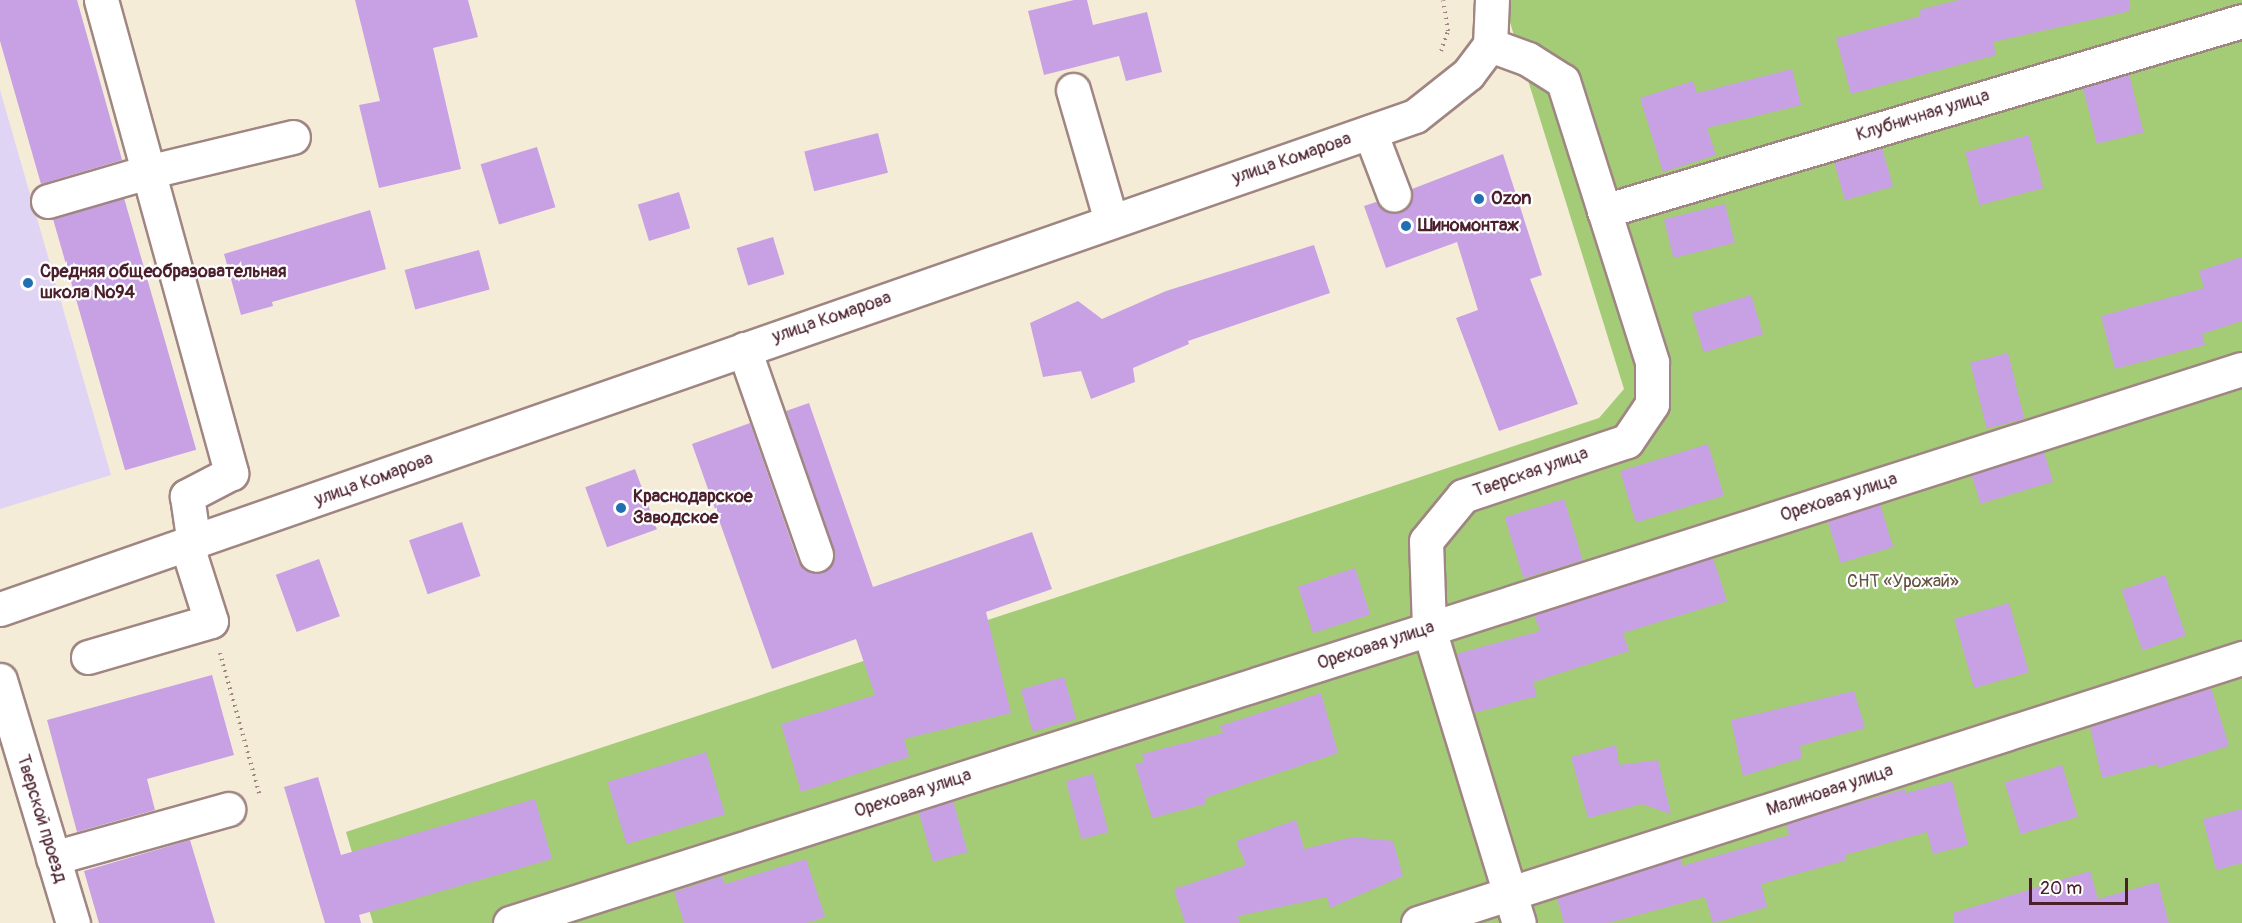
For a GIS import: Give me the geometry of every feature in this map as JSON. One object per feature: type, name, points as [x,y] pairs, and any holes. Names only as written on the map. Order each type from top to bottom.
[{"type":"street","points":[[88,657],[211,621],[191,545],[187,496],[231,473],[101,0]]},
{"type":"street","points":[[1490,45],[1492,0]]},
{"type":"street","name":"Клубничная улица","points":[[1604,211],[2242,21]]},
{"type":"street","name":"улица Комарова","points":[[0,609],[191,545],[744,349],[1415,116],[1468,74],[1490,45]]},
{"type":"street","name":"Тверская улица","points":[[1490,45],[1528,59],[1563,81],[1652,362],[1652,404],[1627,441],[1463,496],[1426,541],[1429,629],[1515,908]]},
{"type":"street","points":[[1073,90],[1111,221]]},
{"type":"street","points":[[1370,132],[1394,195]]},
{"type":"street","points":[[48,201],[147,172],[293,137]]},
{"type":"street","points":[[744,349],[816,555]]},
{"type":"street","name":"Ореховая улица","points":[[510,923],[2242,369]]},
{"type":"street","name":"Малиновая улица","points":[[1418,923],[1515,908],[2242,658]]},
{"type":"street","name":"Тверской проезд","points":[[0,680],[73,923]]},
{"type":"street","points":[[53,858],[228,809]]},
{"type":"path","points":[[211,621],[261,798],[228,809]]},
{"type":"shaded area","name":"Средняя общеобразовательная школа №94","points":[[0,90],[111,475],[0,509]]},
{"type":"green space","name":"СНТ «Урожай»","points":[[1503,0],[2242,0],[2242,923],[373,923],[346,832],[1599,418],[1624,389]]},
{"type":"building","points":[[0,0],[77,0],[122,160],[41,184],[0,41]]},
{"type":"building","points":[[355,0],[468,0],[478,37],[433,48],[461,169],[379,188],[359,105],[380,101]]},
{"type":"building","points":[[1074,0],[1087,0],[1093,25],[1147,12],[1162,72],[1126,81],[1119,56],[1044,75],[1028,11]]},
{"type":"building","points":[[1959,0],[2129,0],[2130,11],[1993,42],[1996,55],[1851,94],[1836,38],[1921,16],[1919,10]]},
{"type":"building","points":[[1792,69],[1801,105],[1707,128],[1716,155],[1663,172],[1640,98],[1693,81],[1697,93]]},
{"type":"building","points":[[2129,74],[2144,132],[2097,144],[2082,86]]},
{"type":"building","points":[[878,133],[888,173],[814,191],[804,151]]},
{"type":"building","points":[[2029,135],[2043,188],[1979,205],[1965,152]]},
{"type":"building","points":[[537,147],[555,207],[499,224],[481,164]]},
{"type":"building","points":[[1882,148],[1893,186],[1845,200],[1834,162]]},
{"type":"building","points":[[1503,154],[1542,275],[1530,279],[1578,404],[1499,431],[1456,318],[1478,310],[1457,242],[1386,268],[1364,206],[1376,202],[1390,213],[1401,212],[1412,199],[1412,189]]},
{"type":"building","points":[[679,192],[690,228],[649,241],[638,205]]},
{"type":"building","points":[[124,198],[196,450],[125,470],[53,218]]},
{"type":"building","points":[[1725,204],[1735,243],[1674,258],[1664,219]]},
{"type":"building","points":[[370,210],[386,269],[272,302],[273,306],[241,315],[224,254]]},
{"type":"building","points":[[773,237],[784,274],[748,285],[737,248]]},
{"type":"building","points":[[1314,245],[1330,293],[1188,341],[1189,344],[1133,368],[1135,382],[1091,399],[1081,371],[1043,377],[1030,323],[1078,301],[1102,319],[1166,291]]},
{"type":"building","points":[[479,250],[490,290],[415,310],[405,270]]},
{"type":"building","points":[[2242,257],[2242,321],[2202,334],[2205,345],[2115,369],[2101,316],[2204,288],[2199,271]]},
{"type":"building","points":[[1751,295],[1763,334],[1704,352],[1692,313]]},
{"type":"building","points":[[2008,353],[2024,419],[1987,428],[1970,362]]},
{"type":"building","points":[[809,403],[873,587],[1032,532],[1052,589],[986,612],[1011,713],[904,739],[909,757],[801,792],[781,724],[875,695],[856,639],[772,669],[692,444],[750,423],[798,561],[804,570],[822,573],[831,567],[834,549],[786,411]]},
{"type":"building","points":[[1708,444],[1724,496],[1636,523],[1620,471]]},
{"type":"building","points":[[2044,452],[2053,482],[1980,504],[1971,474]]},
{"type":"building","name":"Краснодарское Заводское","points":[[635,469],[657,529],[607,547],[585,487]]},
{"type":"building","points":[[1564,499],[1583,560],[1523,578],[1505,517]]},
{"type":"building","points":[[1880,504],[1893,547],[1841,563],[1827,520]]},
{"type":"building","points":[[462,522],[481,576],[428,594],[409,540]]},
{"type":"building","points":[[1713,558],[1727,601],[1623,633],[1629,651],[1533,682],[1537,696],[1474,713],[1456,654],[1540,631],[1534,615]]},
{"type":"building","points":[[319,559],[340,616],[297,632],[276,575]]},
{"type":"building","points":[[1355,568],[1370,615],[1313,633],[1298,587]]},
{"type":"building","points":[[2165,575],[2186,636],[2142,650],[2122,590]]},
{"type":"building","points":[[2009,603],[2029,672],[1974,688],[1954,619]]},
{"type":"building","points":[[212,675],[234,755],[147,779],[155,810],[77,832],[47,720]]},
{"type":"building","points":[[1064,677],[1076,719],[1033,732],[1021,689]]},
{"type":"building","points":[[2211,688],[2229,746],[2158,768],[2157,764],[2102,778],[2090,727]]},
{"type":"building","points":[[1854,691],[1865,728],[1800,746],[1802,758],[1743,776],[1731,720]]},
{"type":"building","points":[[1321,693],[1338,753],[1205,798],[1206,804],[1152,818],[1135,764],[1144,762],[1142,754],[1223,733],[1220,726]]},
{"type":"building","points":[[1616,745],[1619,765],[1658,760],[1671,814],[1642,804],[1588,818],[1571,757]]},
{"type":"building","points":[[706,752],[725,814],[627,844],[608,782]]},
{"type":"building","points":[[2062,765],[2078,817],[2020,834],[2005,783]]},
{"type":"building","points":[[1093,774],[1109,832],[1081,839],[1066,781]]},
{"type":"building","points":[[318,777],[341,855],[535,799],[552,859],[359,915],[361,923],[325,923],[284,787]]},
{"type":"building","points":[[1952,781],[1968,845],[1933,854],[1927,832],[1845,855],[1847,860],[1761,884],[1767,907],[1713,923],[1705,897],[1608,923],[1564,923],[1557,898],[1681,858],[1682,866],[1789,835],[1786,824],[1832,810],[1905,789],[1906,793]]},
{"type":"building","points":[[953,801],[968,852],[933,862],[918,811]]},
{"type":"building","points":[[2242,809],[2242,863],[2216,870],[2203,819]]},
{"type":"building","points":[[1296,820],[1304,849],[1353,837],[1393,841],[1403,876],[1330,908],[1327,897],[1238,916],[1240,923],[1185,923],[1174,889],[1246,865],[1236,841]]},
{"type":"building","points":[[190,840],[215,923],[99,923],[84,871]]},
{"type":"building","points":[[806,859],[825,917],[806,923],[684,923],[674,892],[722,876],[725,884]]},
{"type":"building","points":[[2090,871],[2098,899],[2158,882],[2169,923],[1954,923],[1953,913]]},
{"type":"place","name":"Ozon","points":[[1479,199]]},
{"type":"place","name":"Шиномонтаж","points":[[1406,226]]},
{"type":"place","name":"Средняя общеобразовательная школа №94","points":[[28,283]]},
{"type":"place","name":"Краснодарское Заводское","points":[[621,508]]}]
